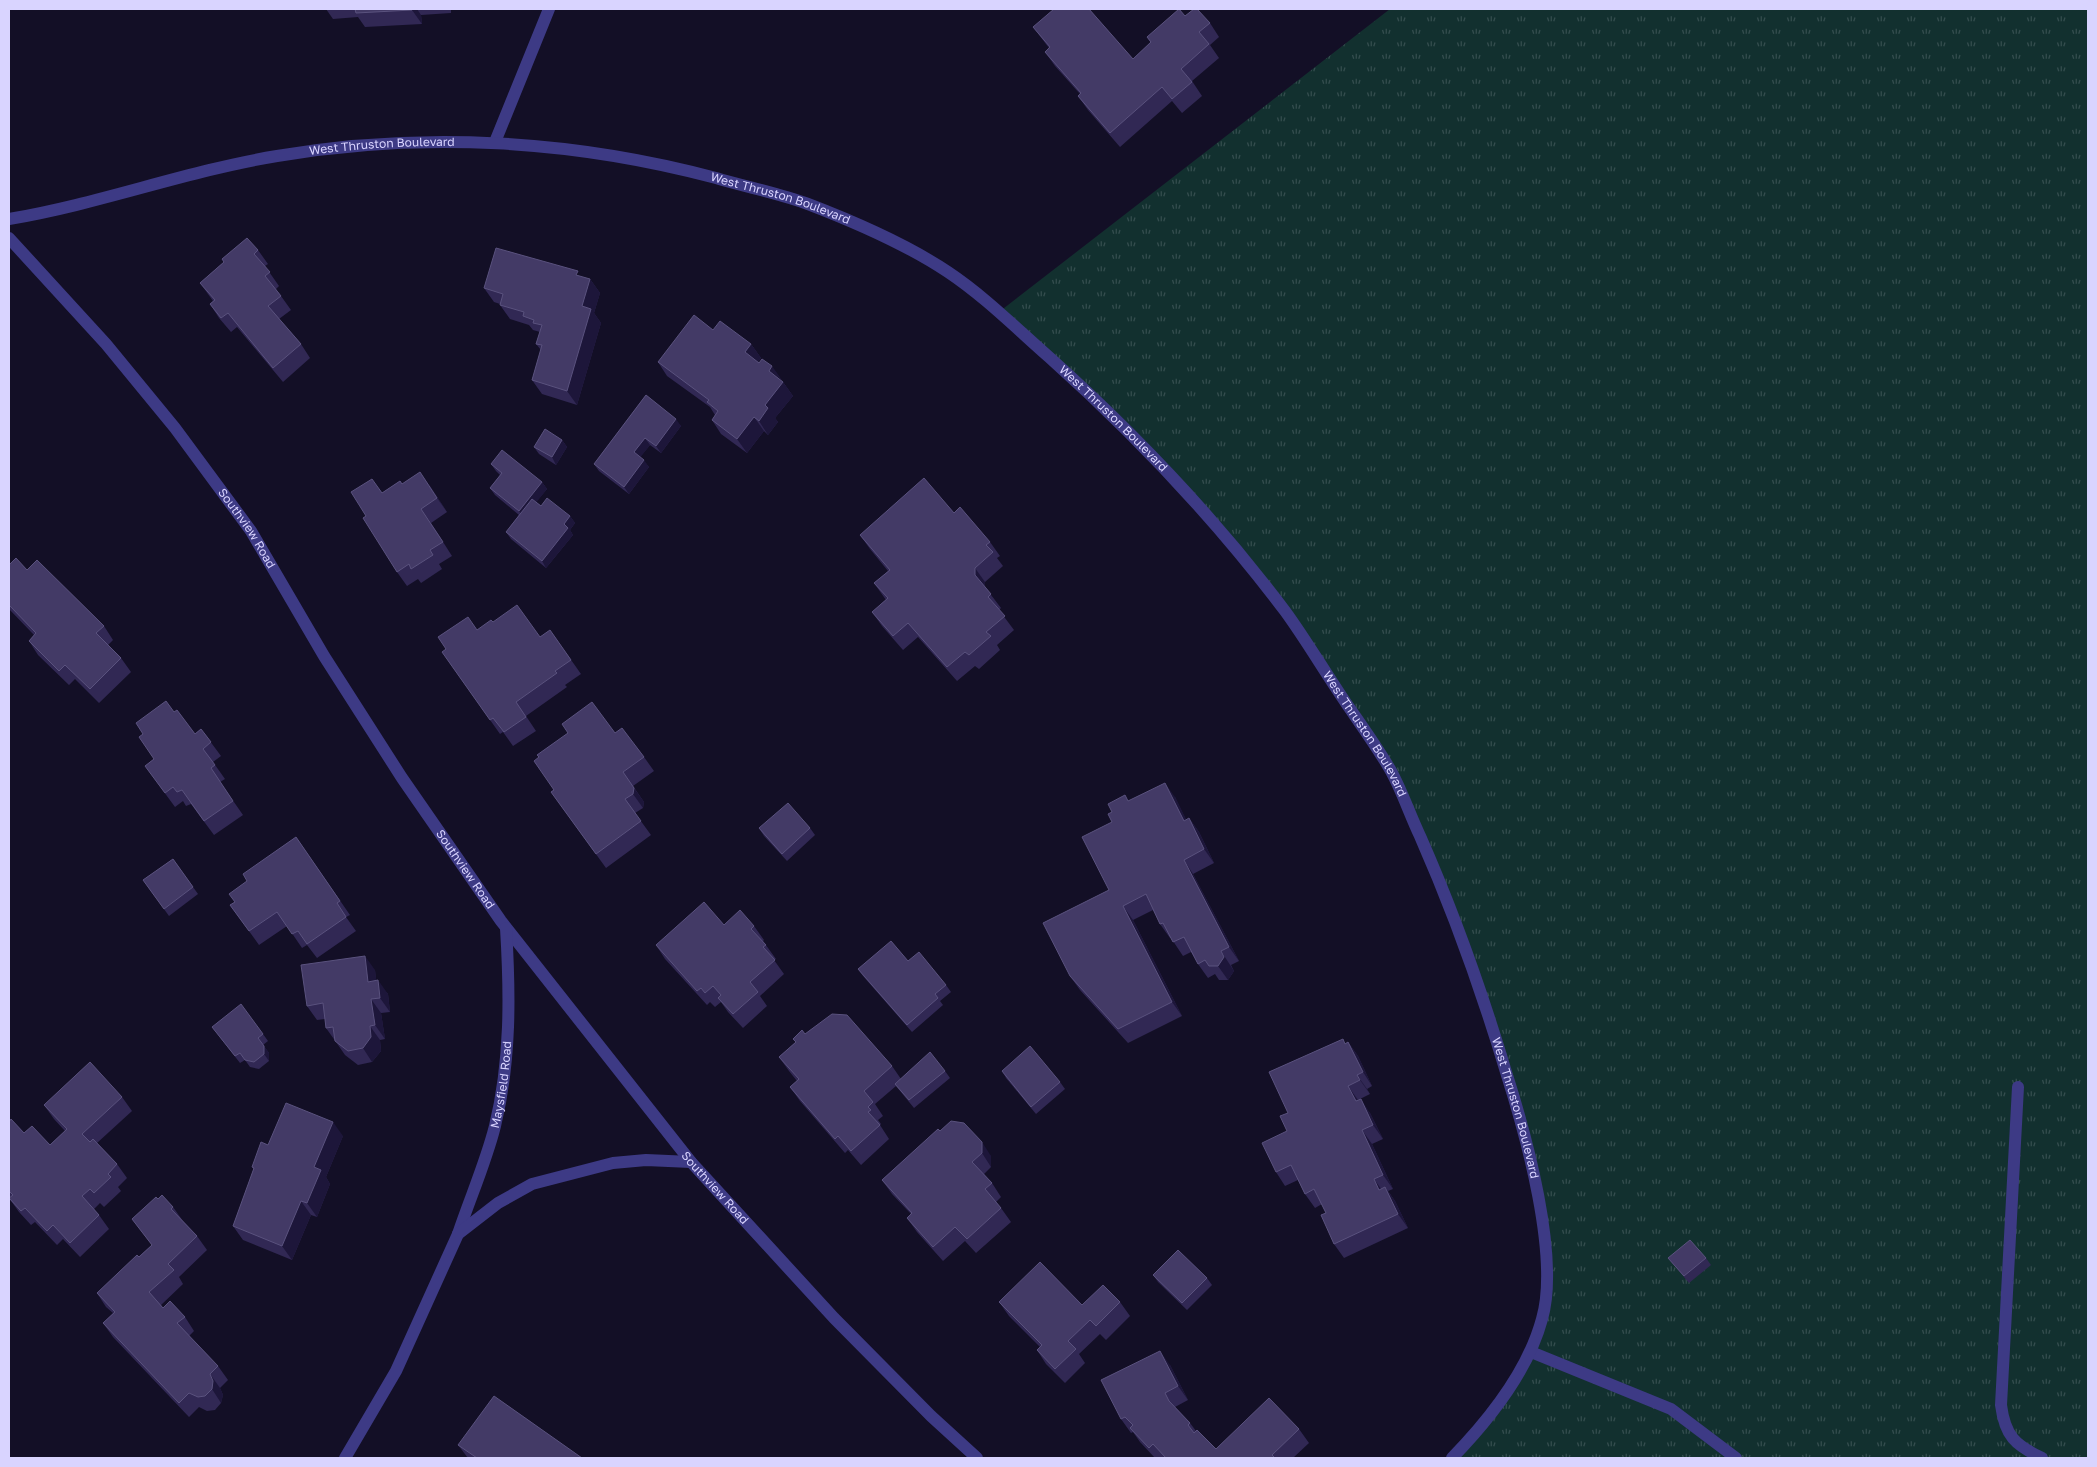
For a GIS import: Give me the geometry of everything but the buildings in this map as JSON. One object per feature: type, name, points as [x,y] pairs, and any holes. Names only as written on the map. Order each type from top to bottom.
[{"type":"street","points":[[495,142],[549,9]]},
{"type":"street","name":"West Thruston Boulevard","points":[[9,219],[199,171],[280,155],[388,144],[495,142],[568,148],[657,163],[801,202],[889,240],[946,270],[998,312],[1108,410],[1201,508],[1286,613],[1392,772],[1437,876],[1482,994],[1514,1098],[1535,1187],[1547,1256],[1548,1280],[1544,1314],[1531,1352],[1500,1400],[1458,1456]]},
{"type":"street","name":"Southview Road","points":[[9,238],[136,381],[175,428],[251,531],[324,656],[402,778],[506,928],[690,1162],[834,1318],[931,1416],[978,1458]]},
{"type":"street","name":"Maysfield Road","points":[[345,1458],[396,1371],[458,1234],[495,1126],[506,1065],[510,993],[506,928]]},
{"type":"street","points":[[2018,1087],[2001,1405],[2003,1419],[2011,1437],[2022,1448],[2042,1458]]},
{"type":"street","name":"Maysfield Road","points":[[458,1234],[498,1202],[532,1184],[614,1163],[646,1160],[690,1162]]},
{"type":"street","points":[[1531,1352],[1671,1409],[1736,1458]]},
{"type":"green space","points":[[1390,9],[2088,9],[2088,1458],[1452,1458],[1531,1352],[1548,1280],[1535,1187],[1482,994],[1392,772],[1286,613],[1201,508],[999,312]]}]
